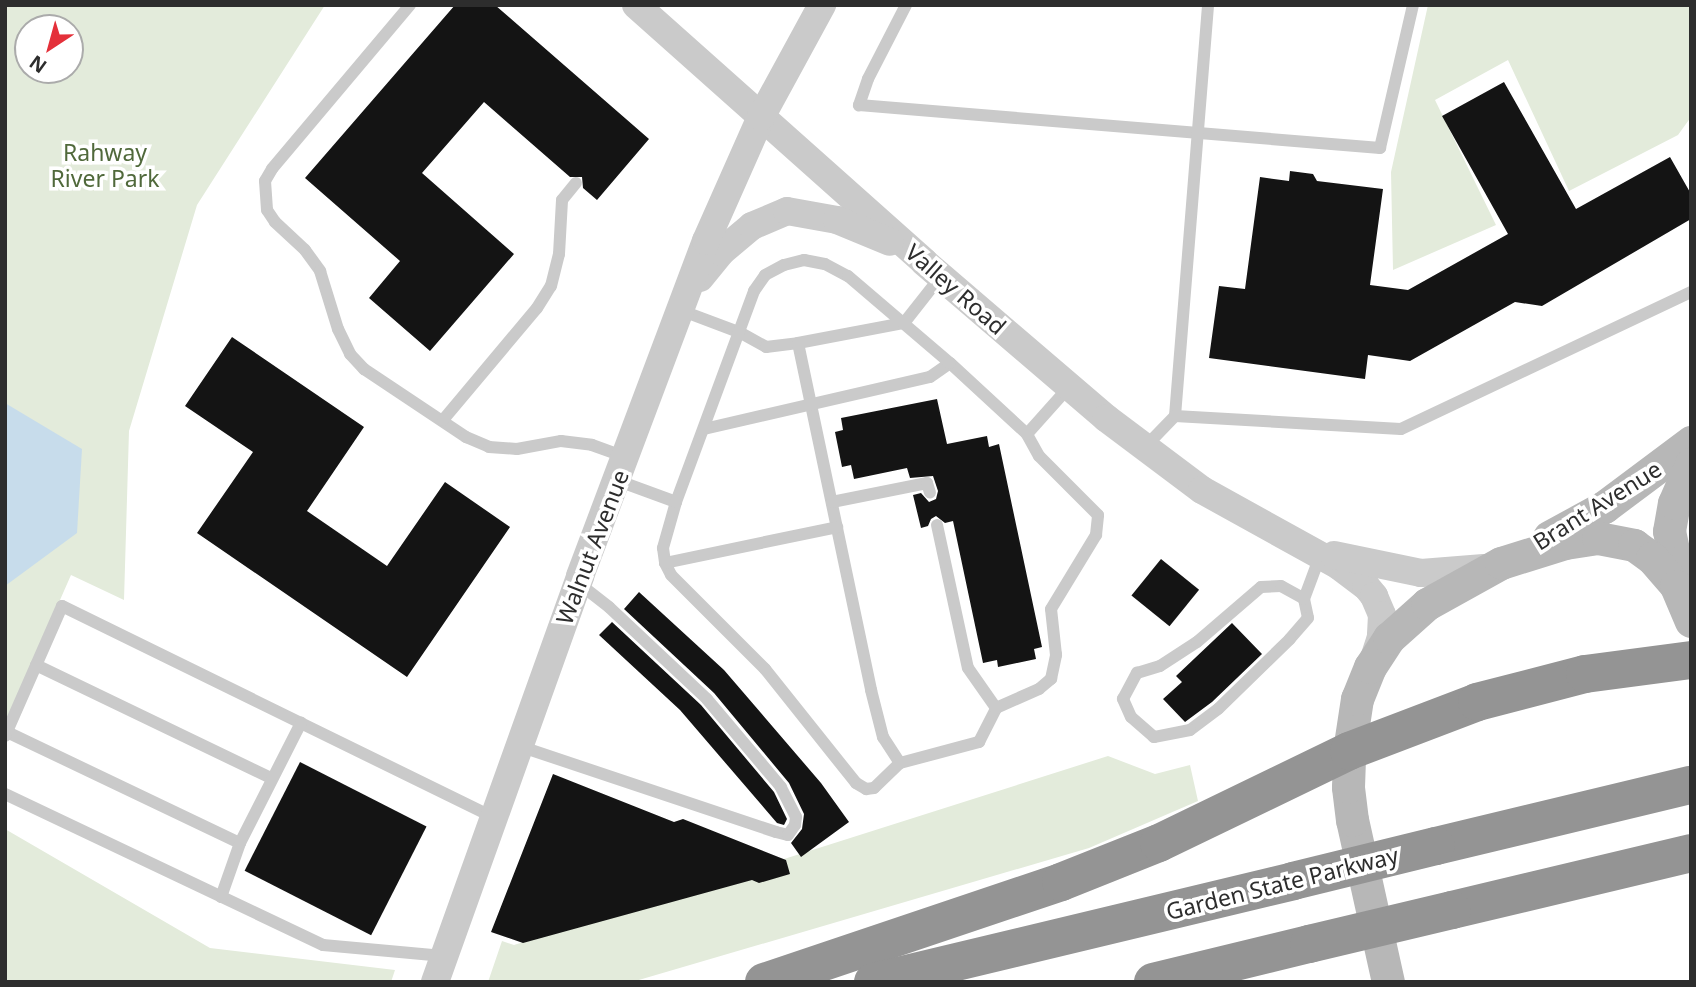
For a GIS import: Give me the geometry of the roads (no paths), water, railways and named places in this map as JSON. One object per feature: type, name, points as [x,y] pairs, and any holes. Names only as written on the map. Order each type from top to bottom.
[{"type":"highway","points":[[764,982],[1072,878],[1167,839],[1349,751],[1466,706],[1549,681],[1639,664],[1691,660]]},
{"type":"highway","name":"Garden State Parkway","points":[[873,982],[1691,785]]},
{"type":"highway","points":[[1153,982],[1691,853]]},
{"type":"main road","name":"Brant Avenue","points":[[1501,563],[1604,507],[1691,442]]},
{"type":"main road","name":"Brant Avenue","points":[[1689,613],[1672,558],[1669,531],[1674,503],[1691,464]]},
{"type":"main road","points":[[1388,982],[1352,820],[1348,787],[1349,751],[1357,699],[1370,667],[1389,638],[1413,614],[1441,594],[1501,563],[1584,539],[1623,541],[1643,551],[1661,567],[1689,613]]},
{"type":"street","name":"Valley Road","points":[[636,5],[933,269],[1144,448],[1213,497],[1309,550],[1366,586],[1379,606],[1382,626],[1370,667]]},
{"type":"street","name":"Walnut Avenue","points":[[439,969],[577,583],[706,241],[761,117],[822,5]]},
{"type":"street","points":[[680,310],[721,252],[752,226],[787,211],[837,220],[901,248],[933,269]]},
{"type":"street","name":"Valley Road","points":[[1309,550],[1421,573],[1465,572],[1501,563]]},
{"type":"lane","points":[[410,5],[272,169],[265,181],[264,197],[275,222],[305,250],[320,271],[349,354],[363,369],[466,437],[489,447],[517,449],[561,441],[592,445],[621,468],[676,502]]},
{"type":"lane","points":[[906,5],[868,79],[859,105],[1380,148],[1413,5]]},
{"type":"lane","points":[[1144,448],[1175,416],[1208,5]]},
{"type":"lane","points":[[443,420],[537,308],[551,286],[559,254],[562,200],[576,183]]},
{"type":"lane","points":[[804,260],[825,264],[848,276],[950,363],[1027,434],[1039,456],[1098,515],[1096,535],[1051,609],[1056,655],[1051,679],[1039,689],[996,708],[979,742],[900,762],[874,788],[866,789],[856,783],[765,669],[679,585],[665,563],[663,548],[676,502],[741,333],[754,291],[765,275],[784,265],[804,260]]},
{"type":"lane","points":[[904,323],[933,269]]},
{"type":"lane","points":[[1175,416],[1401,429],[1691,292]]},
{"type":"lane","points":[[680,310],[741,333],[766,347],[904,323]]},
{"type":"lane","points":[[798,343],[883,737],[900,762]]},
{"type":"lane","points":[[704,429],[811,402],[930,377],[942,372],[950,363]]},
{"type":"lane","points":[[1027,434],[1069,387]]},
{"type":"lane","points":[[832,502],[927,483],[930,493]]},
{"type":"lane","points":[[937,525],[968,668],[996,708]]},
{"type":"lane","points":[[665,563],[837,527]]},
{"type":"lane","points":[[1304,599],[1281,586],[1261,587],[1196,642],[1160,666],[1137,673],[1123,699],[1131,717],[1154,737],[1190,730],[1218,709],[1308,618],[1304,599],[1309,550]]},
{"type":"lane","points":[[519,746],[788,835],[795,825],[796,817],[781,787],[707,699],[609,607],[577,583]]},
{"type":"lane","points":[[240,843],[6,734],[62,606],[493,817]]},
{"type":"lane","points":[[36,665],[271,778]]},
{"type":"lane","points":[[220,897],[240,843],[301,723]]},
{"type":"lane","points":[[5,794],[323,945],[439,969]]},
{"type":"water","points":[[5,403],[82,449],[77,533],[5,586]]},
{"type":"park label","name":"Rahway River Park","points":[[105,165]]}]
